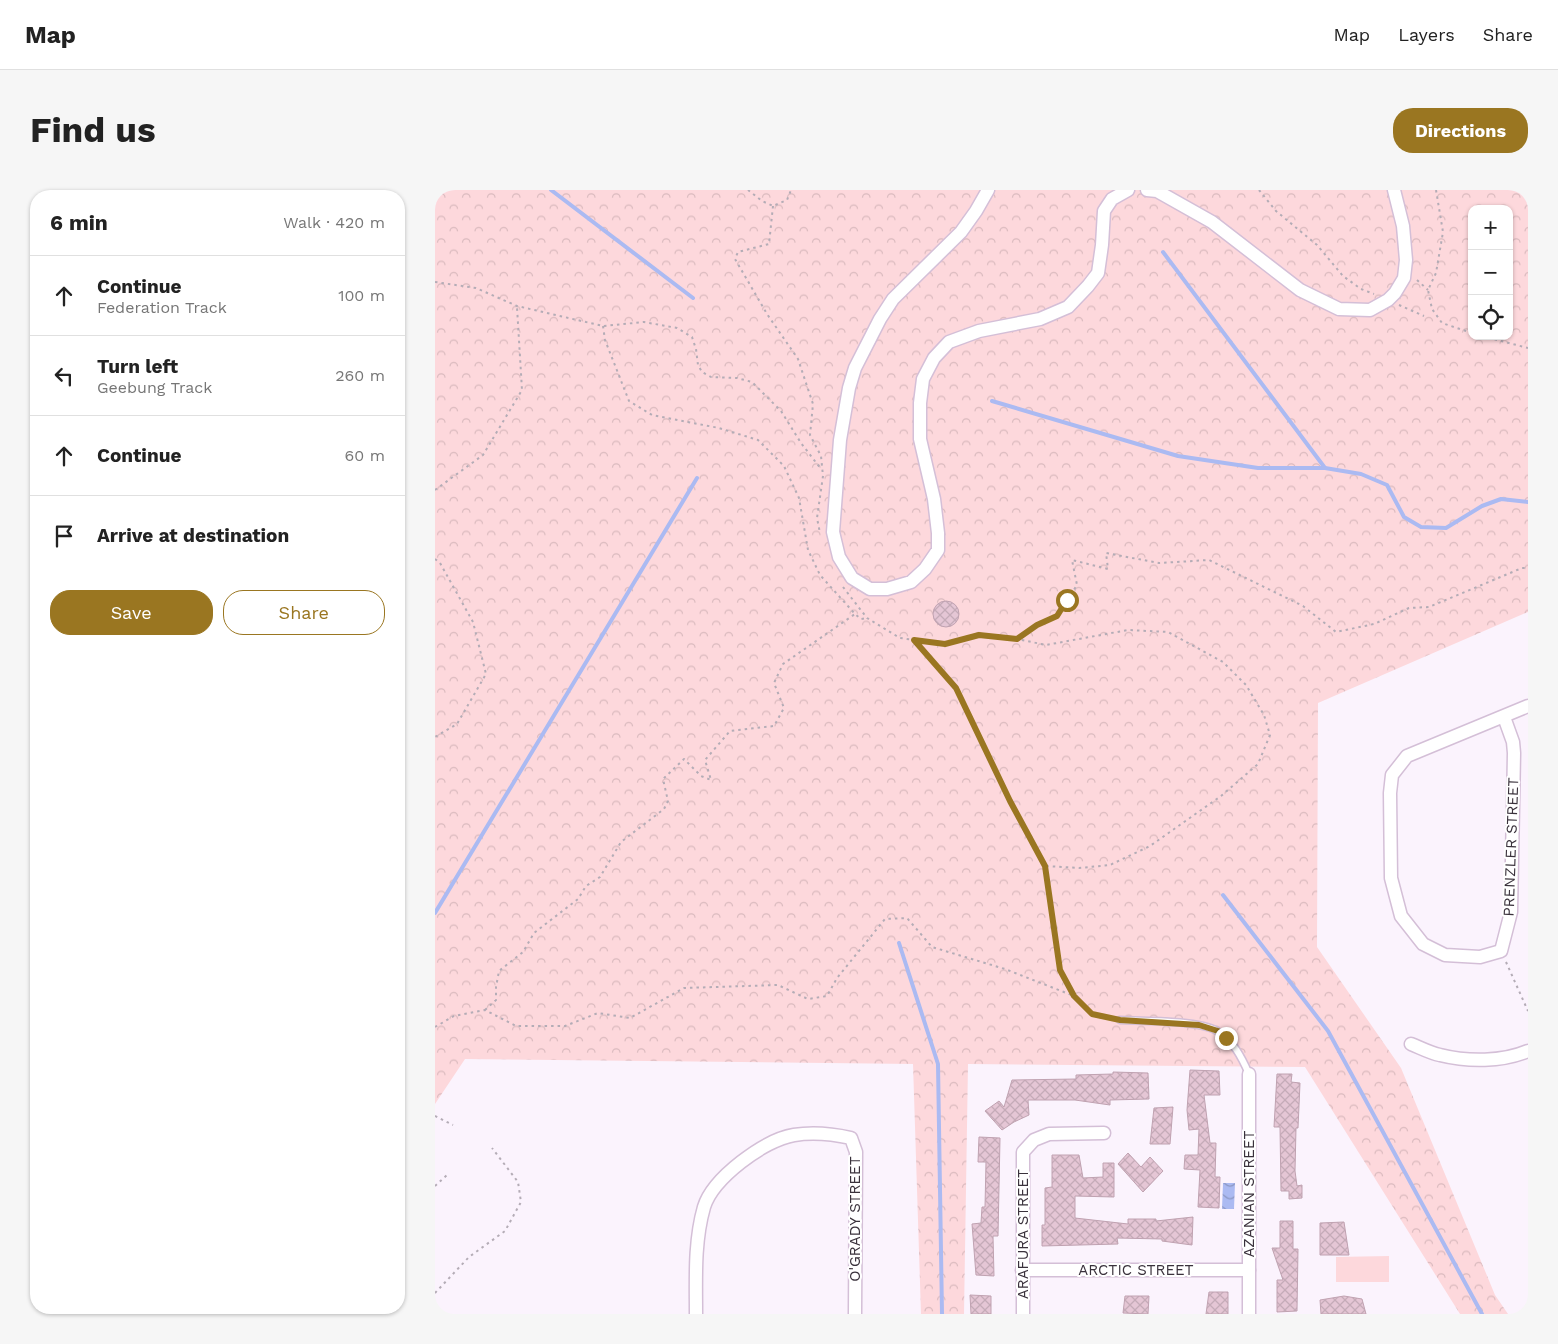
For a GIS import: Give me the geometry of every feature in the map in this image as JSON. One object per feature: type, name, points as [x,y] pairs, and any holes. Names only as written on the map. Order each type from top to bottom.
[{"type":"street","points":[[988,190],[961,232],[893,299],[880,319],[855,368],[849,388],[840,440],[833,532],[839,557],[852,578],[870,589],[887,589],[911,582],[925,569],[937,550],[938,532],[934,499],[920,439],[920,403],[923,379],[934,358],[949,342],[979,331],[1040,319],[1068,307],[1088,286],[1097,273],[1102,245],[1104,211],[1112,199],[1128,190]]},
{"type":"street","points":[[1147,190],[1157,191],[1212,222],[1300,290],[1339,309],[1371,310],[1388,300],[1395,293],[1404,278],[1406,260],[1403,226],[1394,190]]},
{"type":"street","points":[[1501,951],[1480,957],[1445,955],[1423,944],[1401,916],[1391,878],[1390,794],[1392,775],[1407,756],[1528,706]]},
{"type":"street","name":"PRENZLER STREET","points":[[1501,951],[1511,912],[1514,753],[1513,742],[1504,717]]},
{"type":"street","points":[[1411,1044],[1439,1055],[1467,1059],[1512,1058],[1528,1051]]},
{"type":"street","name":"AZANIAN STREET","points":[[1249,1074],[1249,1314]]},
{"type":"street","name":"ARAFURA STREET","points":[[1023,1314],[1023,1152],[1034,1140],[1049,1134],[1104,1133]]},
{"type":"street","name":"O'GRADY STREET","points":[[696,1314],[697,1247],[705,1206],[717,1184],[738,1164],[765,1146],[793,1135],[835,1134],[851,1138],[856,1152],[855,1314]]},
{"type":"street","name":"ARCTIC STREET","points":[[1022,1270],[1249,1270]]},
{"type":"lane","points":[[1120,1020],[1199,1025],[1218,1031],[1235,1046],[1249,1074]]},
{"type":"path","points":[[748,190],[762,201],[773,206],[787,200],[791,190]]},
{"type":"path","points":[[1259,190],[1276,211],[1317,245],[1343,276],[1361,289],[1415,314],[1424,316]]},
{"type":"path","points":[[1436,190],[1443,232],[1436,273],[1428,290],[1432,309],[1441,323],[1468,332]]},
{"type":"path","points":[[435,282],[475,288],[517,306],[603,326],[644,322],[677,328],[692,337],[697,349],[698,365],[702,372],[711,377],[737,378],[752,382],[781,412],[801,444],[822,471],[821,456],[810,435],[813,404],[797,359],[767,314],[735,260],[738,252],[769,244],[773,206]]},
{"type":"path","points":[[435,490],[483,454],[522,390],[517,306]]},
{"type":"path","points":[[603,326],[605,340],[629,401],[652,415],[719,428],[758,440],[784,466],[799,498],[808,550],[820,574],[855,614],[861,619],[867,618]]},
{"type":"path","points":[[1497,340],[1528,348]]},
{"type":"path","points":[[1017,639],[1037,625],[1057,616],[1077,585],[1072,560],[1108,569],[1106,553],[1159,563],[1209,560],[1303,606],[1336,632],[1374,624],[1409,608],[1429,607],[1522,568],[1528,568]]},
{"type":"path","points":[[435,559],[440,563],[473,622],[486,674],[457,724],[435,736]]},
{"type":"path","points":[[435,1027],[455,1016],[485,1010],[496,1000],[499,971],[523,952],[534,933],[578,899],[586,886],[600,876],[621,842],[664,809],[668,801],[663,779],[684,759],[701,776],[711,780],[705,760],[730,731],[773,726],[784,708],[774,683],[783,664],[855,614]]},
{"type":"path","points":[[1045,866],[1079,868],[1110,865],[1151,846],[1221,796],[1259,764],[1270,735],[1264,715],[1246,685],[1223,662],[1168,632],[1128,630],[1047,645],[1017,639],[979,635],[945,644],[914,640],[956,688],[1010,801],[1045,866],[1060,970],[1074,996],[1092,1014],[1120,1020]]},
{"type":"path","points":[[485,1010],[516,1026],[565,1026],[597,1013],[630,1018],[685,988],[777,985],[808,999],[827,996],[837,978],[885,919],[907,918],[931,947],[1005,968],[1074,996]]},
{"type":"path","points":[[1501,951],[1528,1011]]},
{"type":"path","points":[[435,1116],[453,1125]]},
{"type":"path","points":[[435,1293],[469,1257],[505,1231],[521,1202],[518,1182],[492,1148]]},
{"type":"path","points":[[435,1186],[447,1175]]},
{"type":"green space","points":[[435,190],[1528,190],[1528,612],[1318,703],[1317,947],[1401,1068],[1495,1295],[1508,1314],[1460,1314],[1305,1067],[968,1064],[964,1314],[921,1314],[913,1064],[465,1059],[435,1104]]},
{"type":"green space","points":[[1389,1256],[1389,1282],[1336,1282],[1336,1257]]},
{"type":"water","points":[[1223,1183],[1235,1183],[1234,1209],[1222,1209]]},
{"type":"building","points":[[946,601],[955,605],[959,614],[955,623],[946,627],[937,623],[933,614],[937,605]]},
{"type":"building","points":[[1190,1070],[1219,1071],[1220,1095],[1204,1095],[1210,1143],[1216,1143],[1215,1177],[1220,1177],[1219,1208],[1198,1207],[1200,1170],[1184,1169],[1185,1155],[1198,1155],[1199,1129],[1189,1130],[1187,1110]]},
{"type":"building","points":[[1113,1072],[1148,1073],[1149,1099],[1110,1100],[1110,1105],[1075,1100],[1028,1100],[1029,1115],[1002,1130],[985,1111],[999,1101],[1004,1107],[1012,1080],[1076,1079],[1076,1075],[1113,1074]]},
{"type":"building","points":[[1277,1074],[1292,1074],[1291,1082],[1300,1083],[1295,1171],[1297,1186],[1302,1185],[1302,1198],[1289,1199],[1289,1191],[1281,1191],[1280,1127],[1274,1127]]},
{"type":"building","points":[[1173,1107],[1170,1144],[1150,1144],[1154,1108]]},
{"type":"building","points":[[979,1137],[1000,1138],[998,1236],[993,1236],[994,1276],[976,1275],[972,1224],[981,1223],[982,1207],[985,1207],[986,1162],[978,1162]]},
{"type":"building","points":[[1128,1153],[1141,1167],[1150,1157],[1163,1171],[1143,1192],[1118,1164]]},
{"type":"building","points":[[1052,1155],[1079,1155],[1083,1178],[1103,1177],[1103,1163],[1114,1163],[1114,1197],[1075,1196],[1075,1218],[1128,1224],[1128,1219],[1156,1219],[1156,1221],[1193,1217],[1192,1245],[1162,1241],[1162,1239],[1117,1238],[1118,1244],[1042,1246],[1042,1225],[1045,1225],[1045,1188],[1052,1187]]},
{"type":"building","points":[[1280,1221],[1293,1221],[1293,1249],[1298,1249],[1297,1311],[1277,1312],[1277,1280],[1283,1280],[1272,1248],[1280,1248]]},
{"type":"building","points":[[1344,1222],[1349,1255],[1320,1255],[1320,1223]]},
{"type":"building","points":[[1209,1292],[1228,1292],[1228,1314],[1206,1314]]},
{"type":"building","points":[[970,1295],[991,1296],[991,1314],[971,1314]]},
{"type":"building","points":[[1125,1296],[1149,1296],[1148,1314],[1123,1313]]},
{"type":"building","points":[[1344,1296],[1362,1299],[1366,1314],[1321,1314],[1320,1300]]},
{"type":"waterway","points":[[551,190],[693,298]]},
{"type":"waterway","points":[[1163,252],[1325,468]]},
{"type":"waterway","points":[[992,401],[1178,456],[1258,468],[1325,468],[1361,474],[1387,485],[1404,517],[1421,527],[1446,528],[1482,506],[1501,499],[1528,502]]},
{"type":"waterway","points":[[435,913],[697,478]]},
{"type":"waterway","points":[[1223,895],[1328,1031],[1482,1314]]},
{"type":"waterway","points":[[899,943],[938,1064],[942,1314]]},
{"type":"route","points":[[1067,600],[1057,616],[1037,625],[1017,639],[979,635],[945,644],[914,640],[956,688],[1010,801],[1045,866],[1060,970],[1074,996],[1092,1014],[1120,1020],[1199,1025],[1218,1031],[1226,1038]]}]
